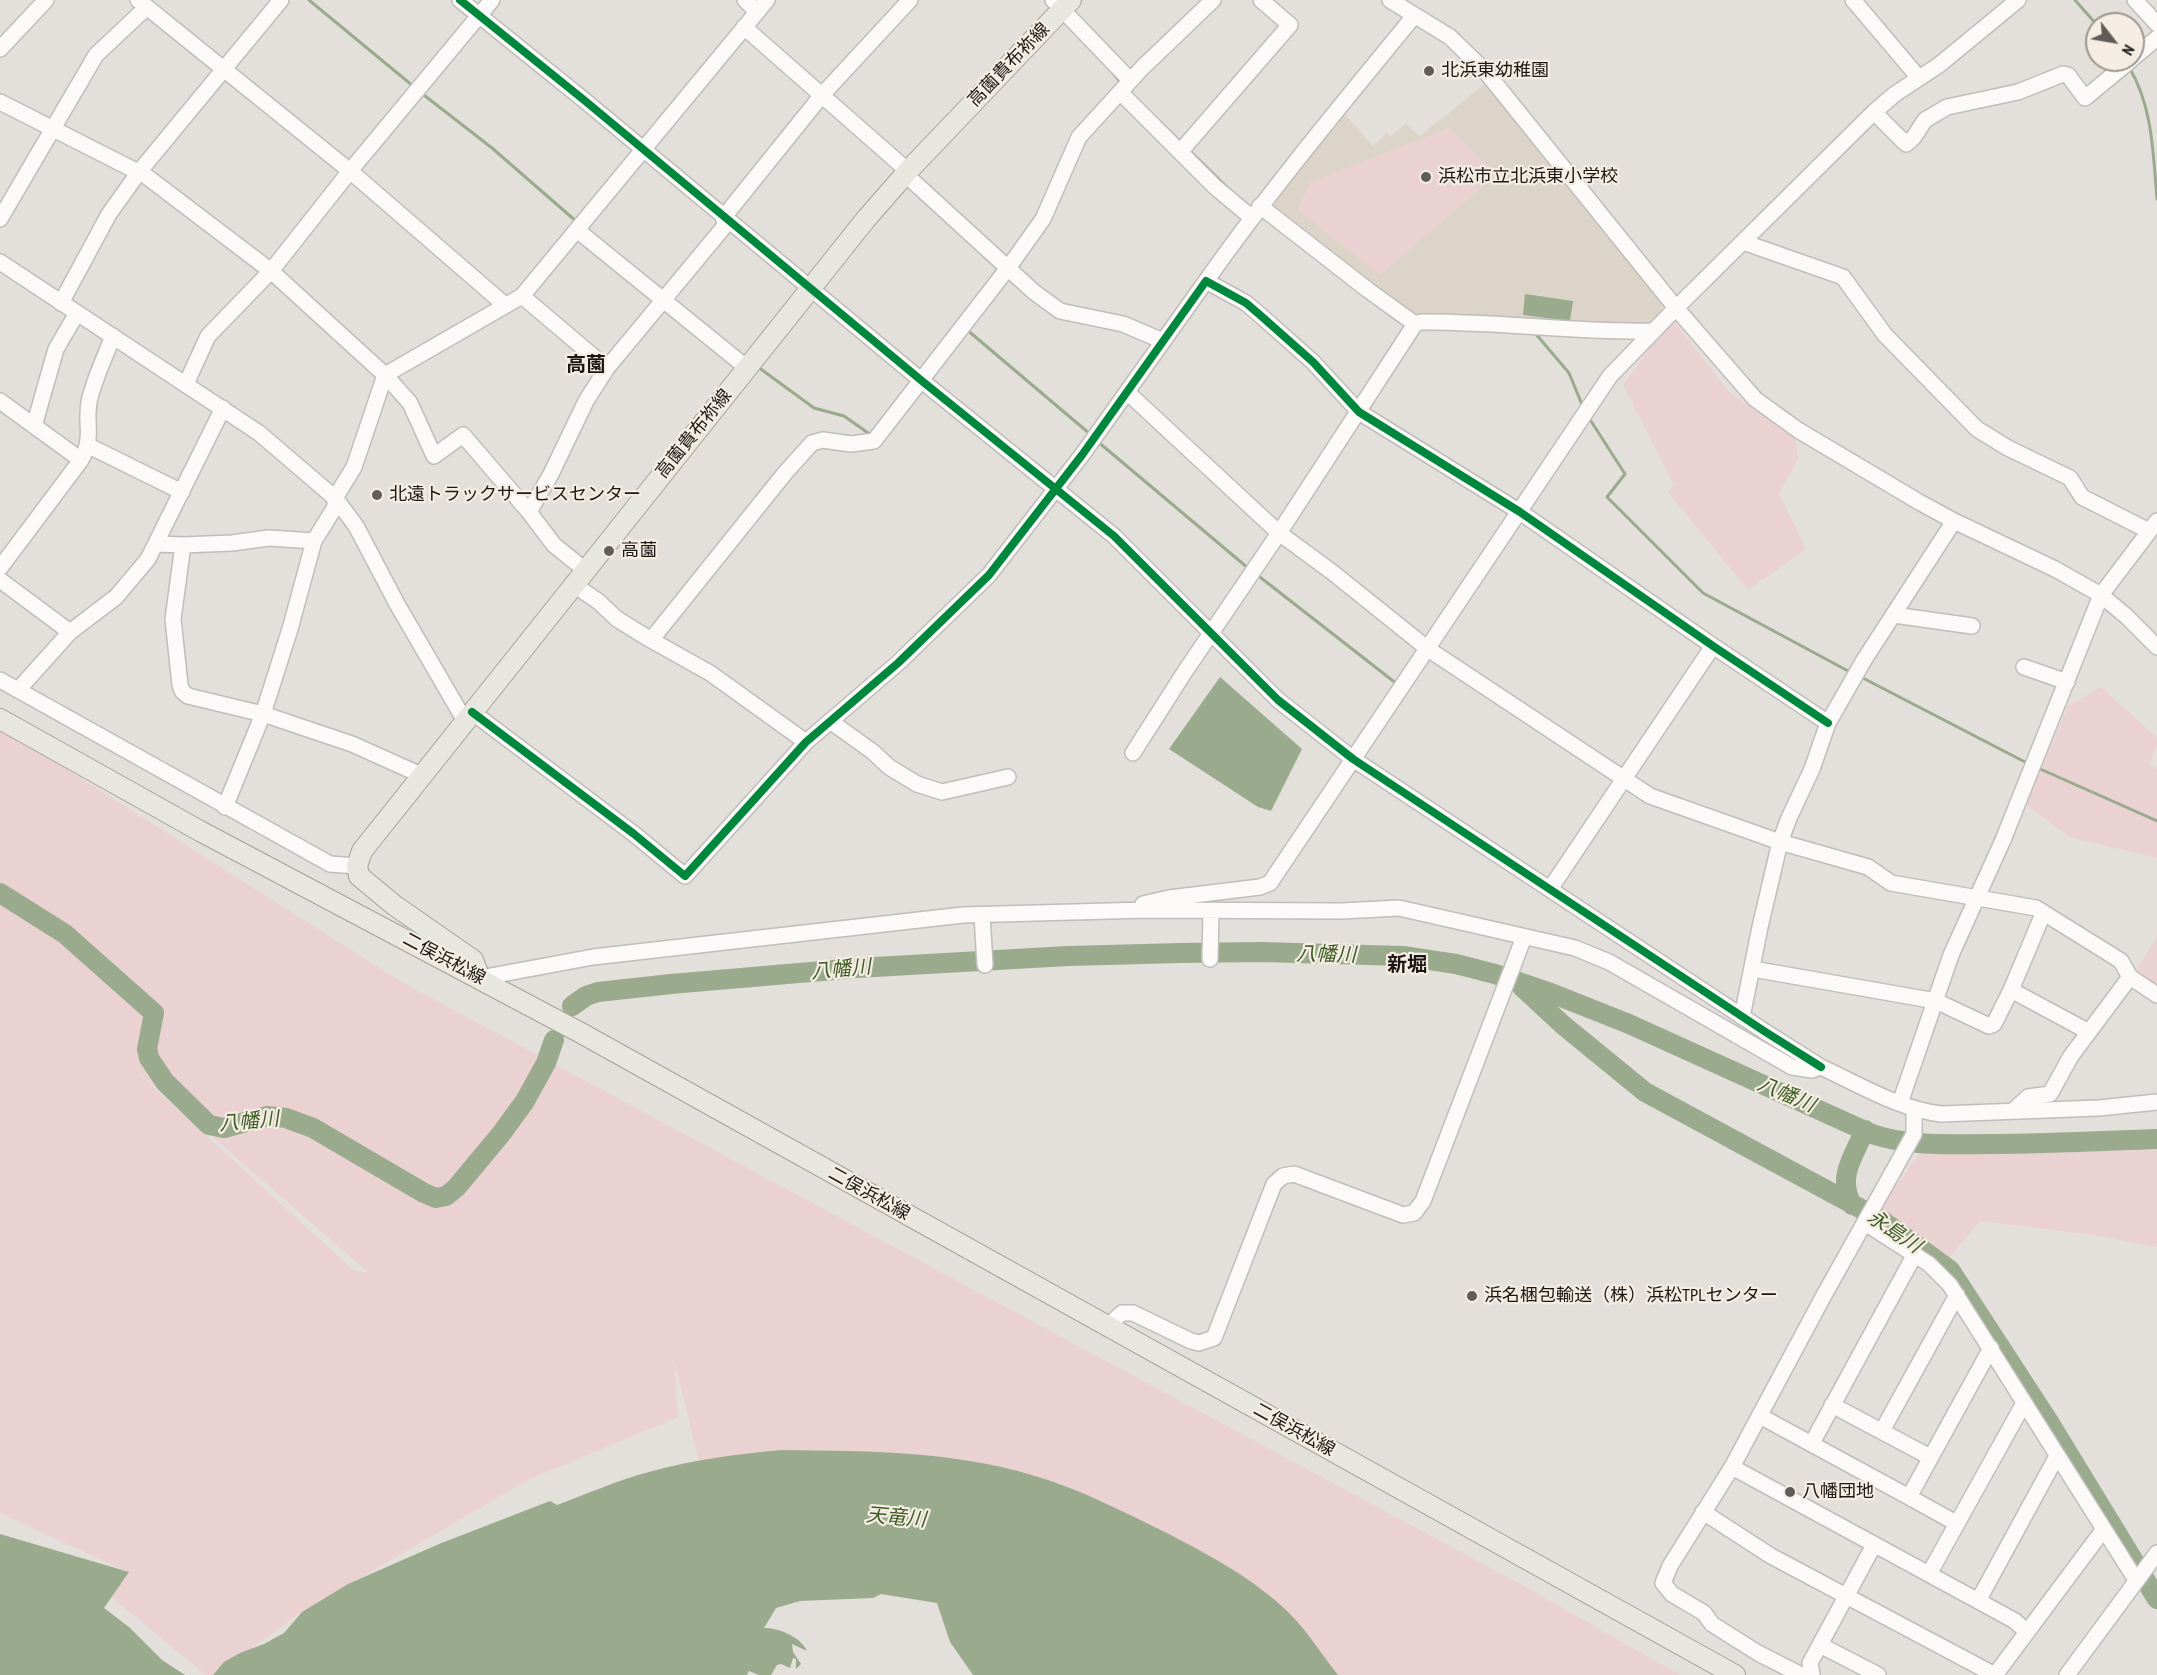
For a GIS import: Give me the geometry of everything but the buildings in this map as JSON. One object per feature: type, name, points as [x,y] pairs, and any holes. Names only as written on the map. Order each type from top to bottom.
[{"type":"main road","name":"高薗貴布祢線","points":[[357,867],[362,851],[468,716],[866,219],[1062,3]]},
{"type":"main road","name":"二俣浜松線","points":[[0,719],[200,831],[480,978],[1735,1675]]},
{"type":"main road","points":[[357,867],[359,876],[368,886],[473,960],[480,978]]},
{"type":"street","points":[[0,50],[46,0]]},
{"type":"street","points":[[61,303],[110,214],[140,172],[281,0]]},
{"type":"street","points":[[460,0],[1055,491],[1114,536],[1278,700],[1353,759],[1742,1017],[1821,1067],[1907,1106],[1941,1114],[2099,1108],[2157,1102]]},
{"type":"street","points":[[186,384],[208,336],[271,271],[350,171],[492,0]]},
{"type":"street","points":[[745,0],[756,12]]},
{"type":"street","points":[[225,807],[263,714],[290,629],[314,541],[335,507],[335,498],[354,467],[385,375],[522,296],[767,0]]},
{"type":"street","points":[[529,512],[551,474],[586,401],[607,368],[666,298],[822,95],[910,0]]},
{"type":"street","points":[[651,640],[812,443],[823,440],[851,444],[874,441],[922,381],[1043,219],[1079,137],[1125,86],[1213,0]]},
{"type":"street","points":[[1183,148],[1290,25],[1261,0]]},
{"type":"street","points":[[1390,0],[1450,37],[1486,72],[1676,308],[1755,399],[1773,413],[1867,472],[1954,521],[2055,569],[2101,595],[2154,637]]},
{"type":"street","points":[[1853,0],[1919,78]]},
{"type":"street","points":[[1104,911],[1169,898],[1260,887],[1270,883],[1610,376],[1874,112],[1895,94],[1939,65],[2018,0]]},
{"type":"street","points":[[2135,0],[2157,24]]},
{"type":"street","points":[[1062,3],[1125,86],[1183,148],[1215,187],[1256,211],[1414,324]]},
{"type":"street","points":[[0,219],[96,55],[143,4],[350,171],[505,305]]},
{"type":"street","points":[[0,262],[223,408],[289,457],[335,498],[356,526],[403,614],[468,716],[634,834],[685,876],[806,742],[898,663],[989,575],[1055,491],[1256,211],[1414,16]]},
{"type":"street","points":[[744,27],[907,172],[1034,292],[1060,311],[1123,324],[1163,341]]},
{"type":"street","points":[[2145,48],[2157,38]]},
{"type":"street","points":[[1874,112],[1906,144],[1913,139],[1925,120],[1947,107],[2018,92],[2063,74],[2068,75],[2085,98],[2117,72]]},
{"type":"street","points":[[0,102],[140,172],[271,271],[385,375],[410,403],[434,456],[463,435],[529,512],[599,602],[617,619],[710,673],[806,742]]},
{"type":"street","points":[[579,227],[747,368]]},
{"type":"street","points":[[1743,242],[1843,277],[1885,335],[1977,429],[2008,448],[2070,478],[2082,497],[2153,526],[2101,595],[2003,840],[1952,955],[1936,1000],[1907,1106],[1914,1134],[1732,1467],[1670,1566],[1663,1583],[1672,1594],[1704,1613],[1712,1624],[1758,1653],[1800,1675]]},
{"type":"street","points":[[1206,281],[1246,303],[1313,362],[1359,412],[1520,512],[1828,723]]},
{"type":"street","points":[[522,296],[607,368]]},
{"type":"street","points":[[34,426],[56,349],[77,313]]},
{"type":"street","points":[[1133,753],[1359,412],[1414,324],[1461,322],[1572,330],[1653,331]]},
{"type":"street","points":[[0,568],[89,446],[89,404],[113,336]]},
{"type":"street","points":[[1127,392],[1279,533],[1332,572],[1428,650],[1650,796],[1780,842],[1868,867],[1891,883],[2036,908],[2121,961],[2130,977],[2157,995]]},
{"type":"street","points":[[0,401],[81,460]]},
{"type":"street","points":[[18,690],[70,632],[116,597],[148,559],[223,408]]},
{"type":"street","points":[[89,446],[182,492]]},
{"type":"street","points":[[1742,1017],[1780,842],[1812,769],[1828,723],[1855,675],[1954,521]]},
{"type":"street","points":[[157,544],[232,543],[268,538],[314,541]]},
{"type":"street","points":[[183,545],[173,619],[182,691],[188,696],[263,714],[352,744],[422,775]]},
{"type":"street","points":[[0,580],[70,632]]},
{"type":"street","points":[[1894,615],[1972,626]]},
{"type":"street","points":[[1550,889],[1713,646]]},
{"type":"street","points":[[2024,667],[2067,682]]},
{"type":"street","points":[[0,680],[330,864],[357,867]]},
{"type":"street","points":[[830,721],[873,752],[889,767],[917,784],[942,792],[1008,777]]},
{"type":"street","points":[[480,978],[593,957],[981,915],[1104,911],[1342,911],[1399,908],[1575,948],[1609,962],[1792,1067],[1812,1070],[1821,1067]]},
{"type":"street","points":[[1210,911],[1210,958]]},
{"type":"street","points":[[1753,969],[1936,1000],[1989,1026],[1994,1024],[2011,990],[2043,914]]},
{"type":"street","points":[[981,915],[985,965]]},
{"type":"street","points":[[1108,1326],[1122,1313],[1133,1313],[1191,1341],[1199,1343],[1214,1338],[1274,1184],[1283,1176],[1294,1174],[1403,1215],[1414,1213],[1423,1201],[1524,937]]},
{"type":"street","points":[[2014,1110],[2028,1097],[2050,1094],[2070,1056],[2130,977]]},
{"type":"street","points":[[2011,990],[2089,1032]]},
{"type":"street","points":[[1868,1218],[1941,1273],[1991,1348],[2104,1529],[2140,1576]]},
{"type":"street","points":[[1812,1443],[1915,1254]]},
{"type":"street","points":[[1882,1431],[1957,1295]]},
{"type":"street","points":[[1909,1497],[1991,1348]]},
{"type":"street","points":[[1929,1574],[2024,1402]]},
{"type":"street","points":[[1832,1405],[1930,1457]]},
{"type":"street","points":[[1760,1416],[1956,1523]]},
{"type":"street","points":[[1978,1601],[2057,1455]]},
{"type":"street","points":[[1732,1467],[2015,1621],[2026,1632]]},
{"type":"street","points":[[1703,1512],[1771,1556],[1995,1675],[2104,1529]]},
{"type":"street","points":[[1812,1675],[1810,1663],[1874,1545]]},
{"type":"street","points":[[2067,1675],[2157,1553]]},
{"type":"street","points":[[1820,1645],[1878,1675]]},
{"type":"shaded area","name":"浜松市立北浜東小学校","points":[[1486,83],[1662,305],[1659,315],[1648,330],[1410,317],[1266,208],[1343,112],[1373,146],[1387,133],[1390,136],[1406,124],[1420,136]]},
{"type":"shaded area","points":[[1449,128],[1497,174],[1380,275],[1298,210],[1310,182]]},
{"type":"shaded area","points":[[1671,318],[1730,393],[1795,436],[1798,459],[1779,493],[1806,549],[1748,590],[1668,492],[1674,485],[1623,385]]},
{"type":"shaded area","points":[[2101,687],[2157,738],[2157,746],[2149,764],[2157,769],[2157,858],[2070,837],[2026,805],[2068,706]]},
{"type":"shaded area","points":[[0,727],[400,981],[1524,1586],[1680,1675],[1328,1675],[819,1450],[699,1461],[674,1360],[678,1417],[528,1480],[302,1612],[215,1675],[206,1675],[111,1597],[128,1572],[0,1513]],"holes":[[[139,1073],[369,1273],[352,1269]]]},
{"type":"shaded area","points":[[2157,936],[2157,988],[2134,975]]},
{"type":"shaded area","points":[[2157,1148],[2157,1247],[2093,1235],[1980,1221],[1943,1265],[1880,1208],[1920,1153]]},
{"type":"water","points":[[1525,294],[1573,301],[1570,321],[1523,315]]},
{"type":"water","points":[[1220,677],[1302,749],[1271,811],[1258,807],[1169,749]]},
{"type":"water","name":"天竜川","points":[[782,1450],[883,1452],[950,1458],[1016,1470],[1078,1491],[1165,1532],[1247,1579],[1276,1601],[1297,1621],[1338,1675],[973,1675],[950,1642],[937,1603],[881,1594],[873,1598],[800,1601],[776,1608],[764,1628],[776,1629],[794,1637],[807,1651],[792,1644],[793,1652],[801,1664],[796,1669],[796,1659],[793,1658],[790,1668],[781,1664],[777,1665],[771,1675],[759,1675],[749,1671],[747,1675],[213,1675],[224,1662],[284,1633],[302,1612],[348,1584],[439,1544],[550,1501],[557,1505],[649,1472],[715,1458]]},
{"type":"water","points":[[0,1534],[129,1572],[104,1608],[129,1627],[162,1660],[185,1675],[0,1675]]},
{"type":"waterway","points":[[309,0],[413,86]]},
{"type":"waterway","points":[[2075,0],[2086,12]]},
{"type":"waterway","points":[[2132,72],[2147,114],[2153,148],[2157,199]]},
{"type":"waterway","points":[[1113,73],[1121,83]]},
{"type":"waterway","points":[[420,92],[492,148],[577,222]]},
{"type":"waterway","points":[[1158,120],[1182,143]]},
{"type":"waterway","points":[[1188,149],[1231,191]]},
{"type":"waterway","points":[[1390,315],[1402,323]]},
{"type":"waterway","points":[[966,329],[1090,434]]},
{"type":"waterway","points":[[1535,333],[1569,373],[1583,407]]},
{"type":"waterway","points":[[758,367],[814,408],[844,416],[871,435]]},
{"type":"waterway","points":[[1589,418],[1625,474],[1607,497],[1703,593],[1850,672]]},
{"type":"waterway","points":[[1097,441],[1248,568]]},
{"type":"waterway","points":[[1256,574],[1397,684]]},
{"type":"waterway","points":[[1859,676],[2025,762]]},
{"type":"waterway","points":[[2038,768],[2157,821]]},
{"type":"waterway","name":"八幡川","points":[[0,893],[65,934],[154,1013],[147,1049],[149,1058],[165,1082],[209,1125],[224,1128],[267,1116],[286,1118],[313,1128],[436,1198],[446,1196],[456,1188],[501,1134],[525,1101],[546,1063],[554,1040]]},
{"type":"waterway","name":"八幡川","points":[[572,1006],[586,996],[598,992],[857,968],[1068,956],[1181,953],[1261,952],[1403,956],[1456,964],[1495,974],[1551,993],[1629,1024],[1872,1134],[1887,1138],[1916,1143],[1946,1144],[2032,1144],[2157,1139]]},
{"type":"waterway","name":"永島川","points":[[1522,987],[1563,1025],[1645,1092],[1880,1219],[1950,1270],[2049,1422],[2157,1599]]},
{"type":"waterway","points":[[1852,1205],[1848,1195],[1846,1176],[1865,1130]]},
{"type":"cycle path","points":[[460,0],[922,381],[1114,536],[1278,700],[1353,759],[1821,1067]]},
{"type":"cycle path","points":[[472,712],[634,834],[685,876],[806,742],[898,663],[989,575],[1082,455],[1206,281],[1246,303],[1313,362],[1359,412],[1520,512],[1828,723]]},
{"type":"place","name":"北浜東幼稚園","points":[[1429,71]]},
{"type":"place","name":"浜松市立北浜東小学校","points":[[1426,177]]},
{"type":"place","name":"北遠トラックサービスセンター","points":[[377,495]]},
{"type":"place","name":"高薗","points":[[609,551]]},
{"type":"place","name":"浜名梱包輸送（株）浜松TPLセンター","points":[[1472,1296]]},
{"type":"place","name":"八幡団地","points":[[1790,1492]]},
{"type":"district","name":"高薗","points":[[586,365]]},
{"type":"district","name":"新堀","points":[[1407,965]]}]
